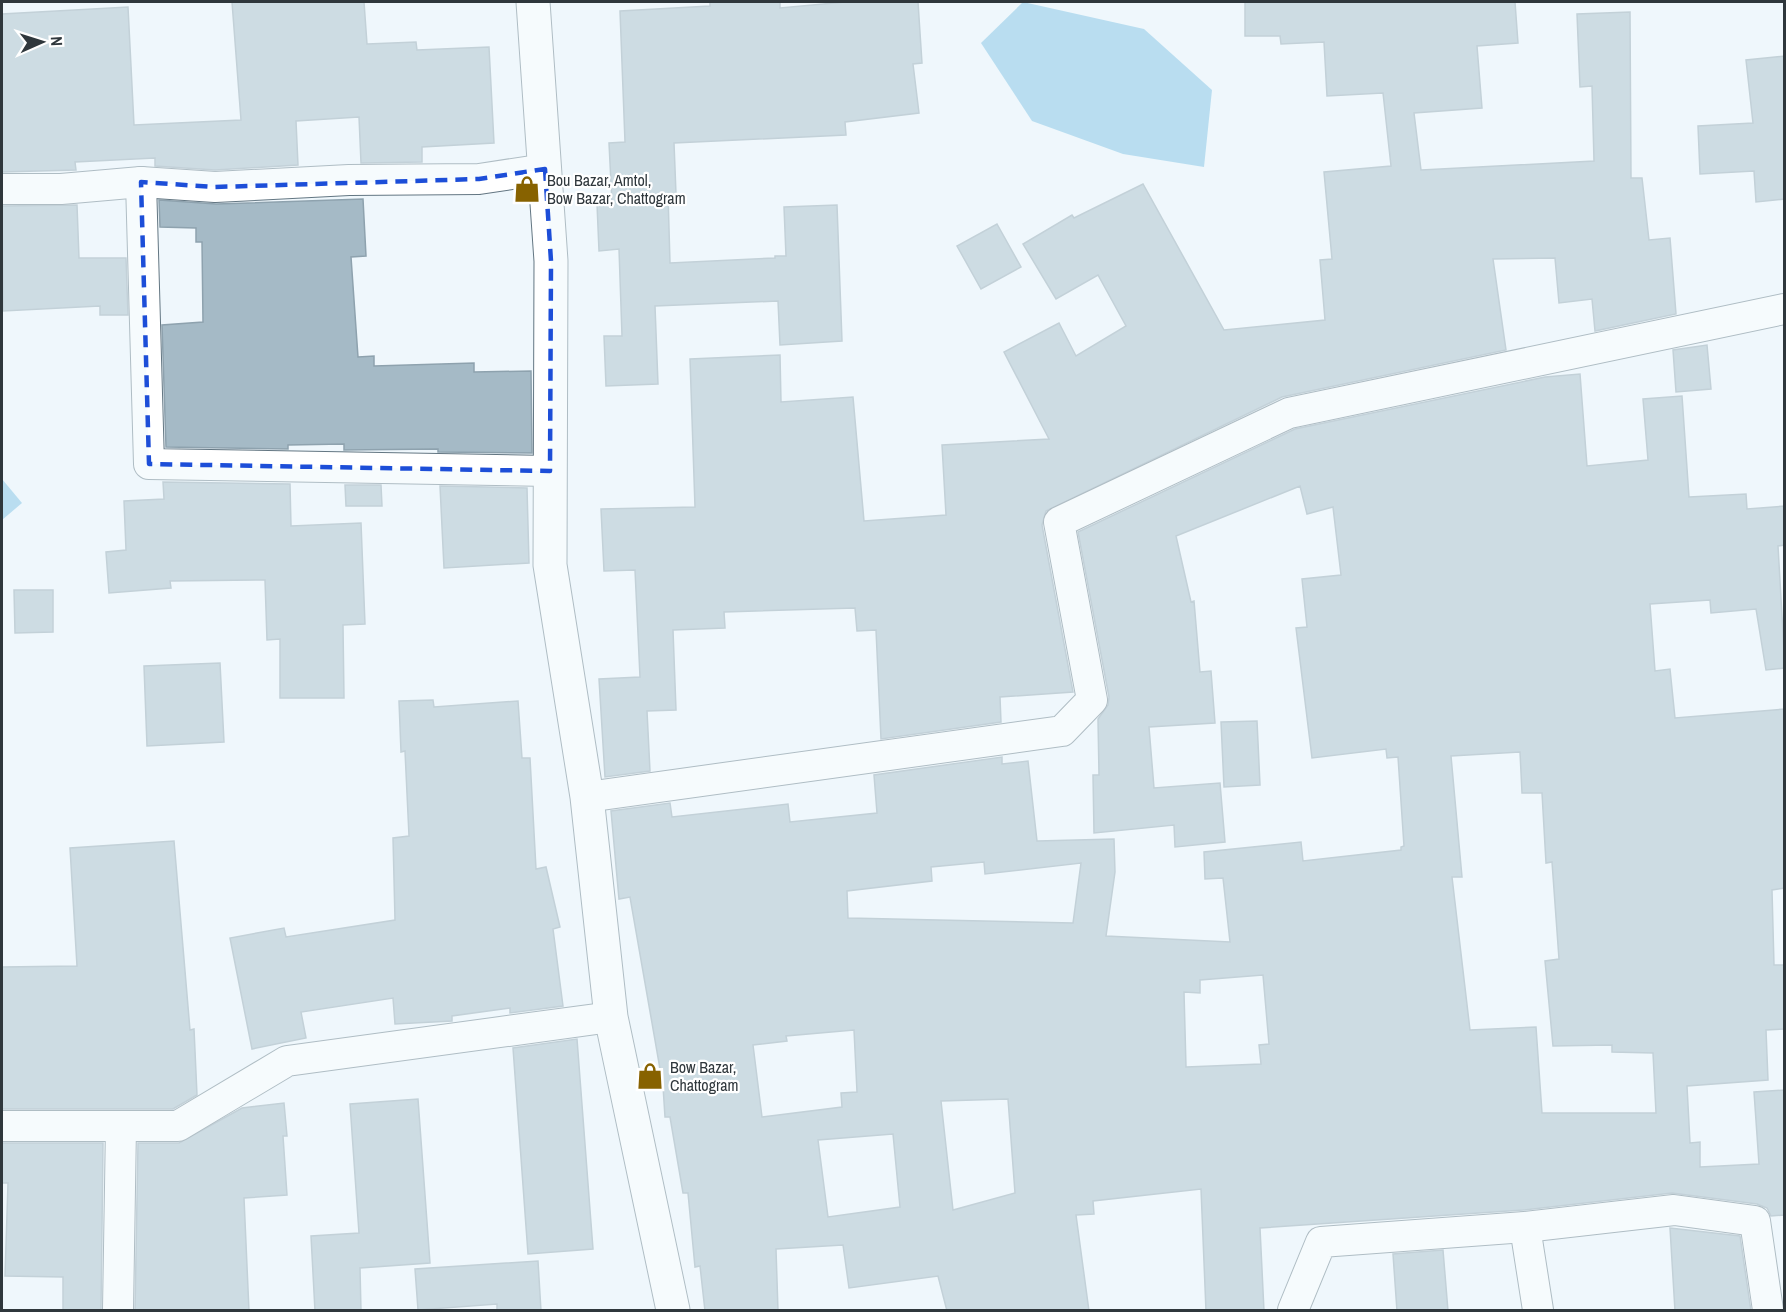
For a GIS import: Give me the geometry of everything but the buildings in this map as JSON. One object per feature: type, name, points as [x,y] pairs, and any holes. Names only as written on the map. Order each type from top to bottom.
[{"type":"street","points":[[533,2],[551,261],[550,565],[587,797],[611,1017],[673,1311]]},
{"type":"street","points":[[2,189],[61,189],[141,182],[215,187],[349,180],[479,179],[545,169]]},
{"type":"street","points":[[141,182],[149,464],[550,471]]},
{"type":"street","points":[[587,797],[1062,731],[1092,700],[1059,522],[1289,413],[1785,309]]},
{"type":"street","points":[[2,1126],[177,1126],[286,1061],[611,1017]]},
{"type":"street","points":[[118,1311],[121,1126]]},
{"type":"street","points":[[1293,1311],[1321,1242],[1525,1227],[1674,1210],[1755,1221],[1768,1311]]},
{"type":"street","points":[[1525,1227],[1538,1311]]},
{"type":"highlighted area","points":[[545,169],[551,261],[550,471],[149,464],[141,182],[215,187],[479,179]]},
{"type":"water","points":[[1023,2],[1144,29],[1212,90],[1204,167],[1123,154],[1032,121],[981,43]]},
{"type":"water","points":[[2,479],[22,503],[2,520]]},
{"type":"place","name":"Bou Bazar, Amtol, Bow Bazar, Chattogram","points":[[527,189]]},
{"type":"place","name":"Bow Bazar, Chattogram","points":[[650,1076]]}]
